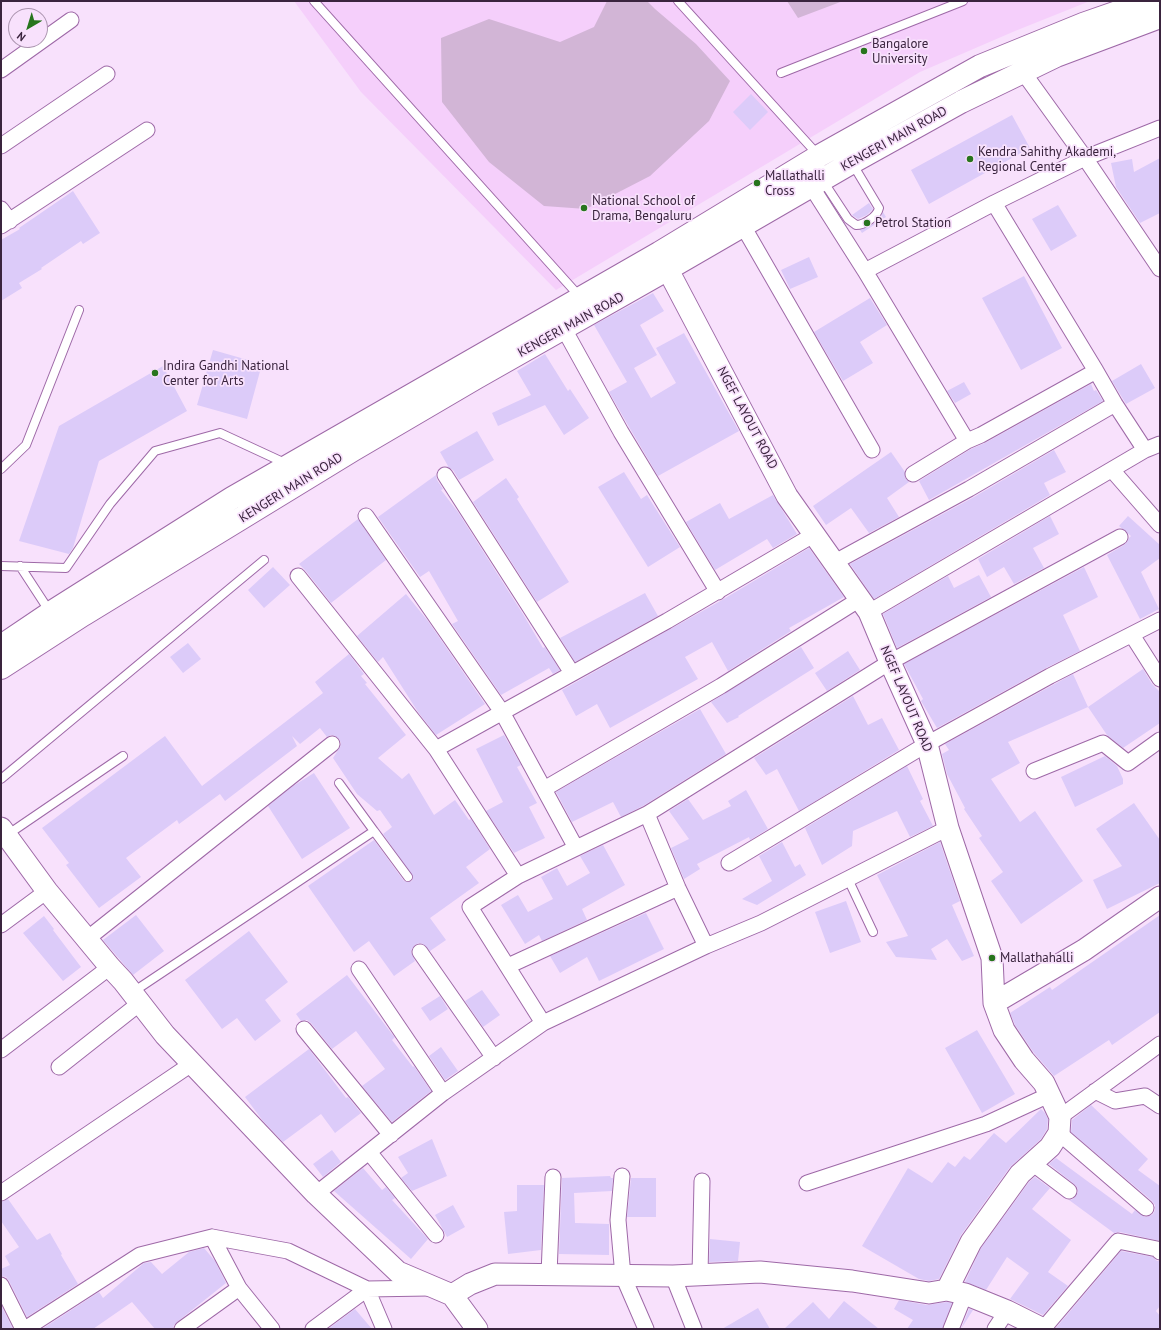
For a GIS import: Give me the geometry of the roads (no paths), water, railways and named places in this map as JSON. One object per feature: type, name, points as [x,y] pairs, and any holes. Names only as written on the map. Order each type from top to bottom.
[{"type":"main road","name":"KENGERI MAIN ROAD","points":[[1,668],[83,615],[353,450],[564,329],[664,261],[762,191],[819,156],[980,66],[1083,24],[1149,1]]},
{"type":"main road","name":"KENGERI MAIN ROAD","points":[[1,646],[50,613],[232,498],[527,329],[580,297],[743,226],[851,163],[961,102],[1056,56],[1160,18]]},
{"type":"street","points":[[1,70],[71,20]]},
{"type":"street","points":[[1023,72],[1086,158],[1160,269]]},
{"type":"street","points":[[1,146],[107,74]]},
{"type":"street","points":[[865,271],[994,203],[1086,158],[1160,128]]},
{"type":"street","points":[[4,219],[147,130]]},
{"type":"street","points":[[816,183],[865,271],[967,442]]},
{"type":"street","points":[[994,203],[1115,404],[1145,450]]},
{"type":"street","points":[[743,226],[872,450]]},
{"type":"street","name":"NGEF LAYOUT ROAD","points":[[664,261],[787,496],[865,606],[927,744],[948,828],[992,958],[994,1003],[1004,1030],[1024,1060],[1044,1083],[1059,1125]]},
{"type":"street","points":[[564,329],[621,432],[718,592]]},
{"type":"street","points":[[913,474],[967,442],[1096,371]]},
{"type":"street","points":[[835,562],[969,489],[1115,404]]},
{"type":"street","points":[[544,789],[721,686],[1112,470],[1145,450],[1160,444]]},
{"type":"street","points":[[1112,470],[1160,525]]},
{"type":"street","points":[[445,475],[572,674]]},
{"type":"street","points":[[366,516],[502,712],[576,848]]},
{"type":"street","points":[[436,749],[718,592],[815,534]]},
{"type":"street","points":[[543,1023],[470,907],[518,876],[647,814],[890,662],[1120,537]]},
{"type":"street","points":[[298,576],[436,749],[518,876]]},
{"type":"street","points":[[729,864],[927,744],[1050,676],[1160,620]]},
{"type":"street","points":[[1132,635],[1160,678]]},
{"type":"street","points":[[1034,771],[1103,743],[1128,763],[1160,740]]},
{"type":"street","points":[[87,938],[332,744]]},
{"type":"street","points":[[647,814],[678,888],[706,946]]},
{"type":"street","points":[[316,1194],[443,1093],[543,1023],[706,946],[761,923],[948,828]]},
{"type":"street","points":[[4,832],[47,891],[165,1035],[316,1194],[398,1272],[444,1292],[477,1329]]},
{"type":"street","points":[[508,966],[678,888]]},
{"type":"street","points":[[1,925],[47,891]]},
{"type":"street","points":[[994,1003],[1084,950],[1160,897]]},
{"type":"street","points":[[420,952],[494,1058]]},
{"type":"street","points":[[1,1050],[110,967]]},
{"type":"street","points":[[359,969],[443,1093]]},
{"type":"street","points":[[59,1067],[136,998]]},
{"type":"street","points":[[304,1029],[391,1135]]},
{"type":"street","points":[[951,1329],[956,1292],[971,1242],[1020,1174],[1050,1147],[1059,1125],[1095,1091],[1160,1044]]},
{"type":"street","points":[[1,1193],[193,1063]]},
{"type":"street","points":[[1095,1091],[1115,1101],[1145,1096],[1160,1106]]},
{"type":"street","points":[[807,1183],[986,1124],[1049,1095]]},
{"type":"street","points":[[1059,1125],[1146,1208]]},
{"type":"street","points":[[369,1152],[436,1235]]},
{"type":"street","points":[[1032,1163],[1070,1191]]},
{"type":"street","points":[[622,1176],[618,1220],[623,1276],[646,1329]]},
{"type":"street","points":[[549,1274],[553,1177]]},
{"type":"street","points":[[700,1275],[702,1180]]},
{"type":"street","points":[[212,1237],[239,1288],[272,1329]]},
{"type":"street","points":[[1,1285],[24,1329],[140,1255],[212,1237],[288,1251],[367,1289],[444,1292],[495,1274],[673,1276],[760,1272],[852,1281],[929,1293],[956,1292],[1007,1311],[1043,1329],[1118,1241],[1156,1249],[1160,1252]]},
{"type":"street","points":[[673,1276],[694,1329]]},
{"type":"street","points":[[182,1329],[239,1288]]},
{"type":"street","points":[[313,1329],[367,1289]]},
{"type":"street","points":[[367,1289],[384,1329]]},
{"type":"street","points":[[995,1329],[1007,1311]]},
{"type":"lane","points":[[314,1],[580,297]]},
{"type":"lane","points":[[678,1],[819,156]]},
{"type":"lane","points":[[781,73],[963,1]]},
{"type":"lane","points":[[816,183],[848,218],[856,225],[862,224],[876,215],[878,208],[851,163]]},
{"type":"lane","points":[[1,469],[26,445],[79,310]]},
{"type":"lane","points":[[1,566],[66,568],[110,504],[155,451],[220,432],[289,465]]},
{"type":"lane","points":[[1,779],[264,560]]},
{"type":"lane","points":[[20,566],[50,613]]},
{"type":"lane","points":[[4,832],[123,756]]},
{"type":"lane","points":[[339,783],[408,877]]},
{"type":"lane","points":[[136,998],[374,831]]},
{"type":"lane","points":[[848,879],[873,932]]},
{"type":"place","name":"Bangalore University","points":[[864,51]]},
{"type":"place","name":"Kendra Sahithy Akademi, Regional Center","points":[[970,159]]},
{"type":"place","name":"Mallathalli Cross","points":[[757,183]]},
{"type":"place","name":"National School of Drama, Bengaluru","points":[[584,208]]},
{"type":"place","name":"Petrol Station","points":[[867,223]]},
{"type":"place","name":"Indira Gandhi National Center for Arts","points":[[155,373]]},
{"type":"place","name":"Mallathahalli","points":[[992,958]]}]
